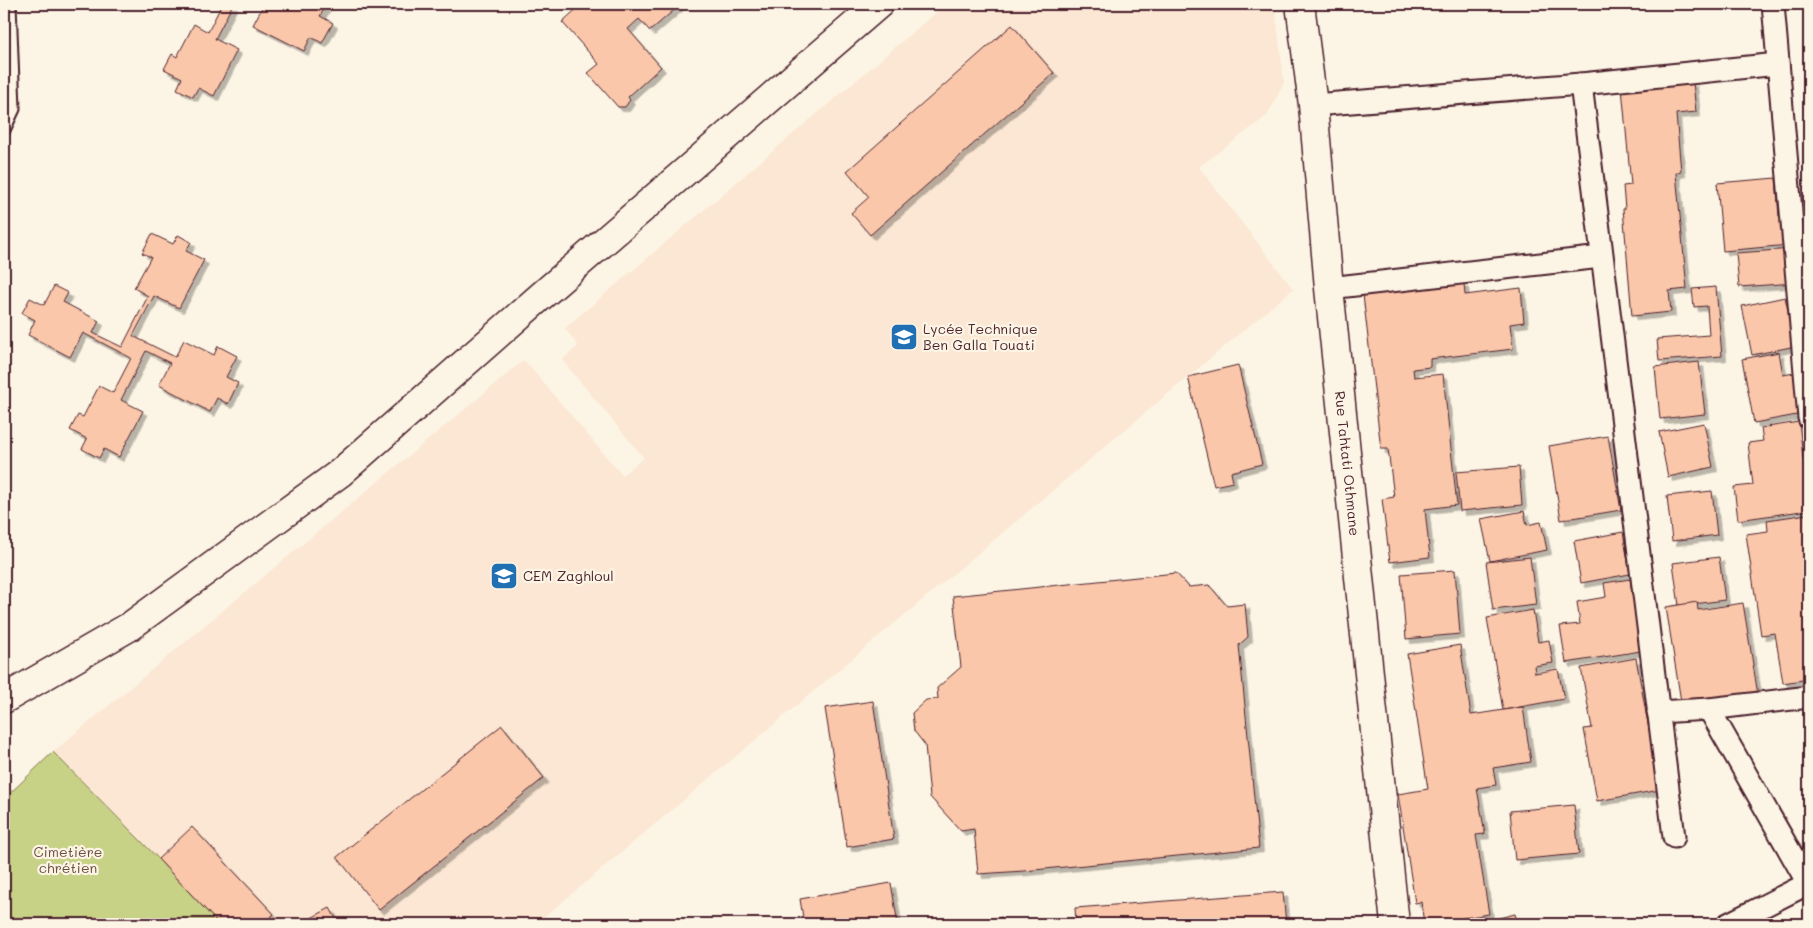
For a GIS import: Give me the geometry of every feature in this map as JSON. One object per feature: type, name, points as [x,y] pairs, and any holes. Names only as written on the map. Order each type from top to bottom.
[{"type":"main road","points":[[4,699],[129,627],[340,473],[879,4]]},
{"type":"main road","name":"Rue Tahtati Othmane","points":[[1300,4],[1313,105],[1329,288],[1395,924]]},
{"type":"street","points":[[1773,4],[1809,418]]},
{"type":"street","points":[[1313,105],[1581,84],[1778,64]]},
{"type":"street","points":[[1581,84],[1674,837]]},
{"type":"street","points":[[1329,288],[1601,258]]},
{"type":"street","points":[[1658,712],[1710,709],[1809,697]]},
{"type":"street","points":[[1710,709],[1809,884],[1728,924]]},
{"type":"lane","points":[[4,130],[14,109],[10,4]]},
{"type":"shaded area","points":[[946,4],[1275,4],[1284,83],[1267,116],[1199,167],[1293,289],[536,924],[223,924],[53,752],[524,360],[622,475],[644,458],[562,360],[578,346],[565,328]]},
{"type":"green space","name":"Cimetière chrétien","points":[[53,752],[223,924],[4,924],[4,799]]},
{"type":"building","points":[[222,4],[233,4],[215,39],[237,50],[214,96],[198,88],[193,97],[177,89],[182,78],[164,69],[172,54],[177,57],[194,24],[208,32]]},
{"type":"building","points":[[264,4],[327,4],[320,16],[333,23],[322,43],[311,37],[304,51],[253,25]]},
{"type":"building","points":[[582,4],[603,4],[606,7],[610,4],[681,4],[650,31],[639,19],[628,29],[661,67],[628,97],[630,100],[625,107],[618,107],[588,73],[599,64],[562,22]]},
{"type":"building","points":[[1805,4],[1809,4],[1809,32]]},
{"type":"building","points":[[1012,25],[1054,73],[870,235],[851,213],[869,197],[847,171]]},
{"type":"building","points":[[1693,82],[1696,112],[1676,114],[1681,172],[1676,173],[1687,289],[1669,291],[1671,312],[1632,316],[1623,209],[1625,209],[1623,186],[1631,185],[1622,88]]},
{"type":"building","points":[[1776,178],[1779,217],[1787,216],[1789,245],[1723,251],[1717,183]]},
{"type":"building","points":[[152,234],[173,244],[178,235],[191,242],[186,251],[204,260],[179,308],[154,296],[133,336],[175,357],[184,340],[214,355],[218,346],[237,356],[226,377],[238,383],[228,404],[217,398],[210,412],[159,385],[170,363],[146,351],[121,400],[143,411],[119,457],[104,449],[99,458],[82,449],[87,439],[70,430],[78,415],[83,417],[99,386],[113,393],[131,358],[83,333],[70,357],[28,335],[35,320],[22,313],[30,298],[44,305],[54,286],[68,293],[63,302],[99,321],[93,333],[122,347],[148,296],[134,288],[151,257],[142,253]]},
{"type":"building","points":[[1793,249],[1795,283],[1739,287],[1736,253]]},
{"type":"building","points":[[1464,283],[1465,295],[1521,288],[1524,322],[1510,324],[1513,349],[1430,359],[1430,367],[1413,369],[1414,377],[1443,374],[1457,505],[1425,509],[1430,557],[1390,562],[1382,499],[1394,497],[1388,449],[1381,449],[1363,295]]},
{"type":"building","points":[[1716,287],[1722,356],[1659,361],[1657,339],[1709,335],[1707,306],[1694,307],[1692,289]]},
{"type":"building","points":[[1785,297],[1796,346],[1752,355],[1742,306]]},
{"type":"building","points":[[1779,352],[1783,375],[1794,373],[1802,414],[1754,423],[1742,359]]},
{"type":"building","points":[[1699,362],[1705,414],[1660,419],[1655,367]]},
{"type":"building","points":[[1238,365],[1262,464],[1231,472],[1233,482],[1214,486],[1188,377]]},
{"type":"building","points":[[1799,422],[1809,510],[1738,520],[1734,487],[1753,485],[1748,443],[1763,441],[1761,428]]},
{"type":"building","points":[[1704,423],[1713,467],[1668,477],[1659,432]]},
{"type":"building","points":[[1608,436],[1621,510],[1561,520],[1549,446]]},
{"type":"building","points":[[1519,467],[1522,505],[1460,511],[1456,472]]},
{"type":"building","points":[[1712,491],[1717,535],[1672,541],[1667,496]]},
{"type":"building","points":[[1524,511],[1527,525],[1541,522],[1547,550],[1490,561],[1481,519]]},
{"type":"building","points":[[1808,514],[1809,679],[1783,683],[1775,633],[1761,635],[1746,534],[1768,531],[1767,520]]},
{"type":"building","points":[[1623,532],[1630,574],[1581,583],[1574,541]]},
{"type":"building","points":[[1530,557],[1536,605],[1493,610],[1486,562]]},
{"type":"building","points":[[1719,557],[1725,600],[1679,606],[1673,563]]},
{"type":"building","points":[[1455,570],[1460,634],[1406,639],[1401,574]]},
{"type":"building","points":[[1176,573],[1189,587],[1209,585],[1227,606],[1245,604],[1248,637],[1239,645],[1259,848],[978,874],[974,829],[961,831],[930,797],[925,745],[914,731],[912,713],[926,700],[938,699],[937,688],[961,667],[953,596]]},
{"type":"building","points":[[1630,579],[1641,651],[1566,663],[1560,626],[1580,624],[1577,602],[1606,597],[1604,583]]},
{"type":"building","points":[[1697,602],[1698,610],[1743,603],[1758,695],[1682,708],[1666,607]]},
{"type":"building","points":[[1533,610],[1538,642],[1549,640],[1553,663],[1534,666],[1535,673],[1558,669],[1564,699],[1503,710],[1487,618]]},
{"type":"building","points":[[1460,645],[1471,715],[1523,707],[1531,762],[1493,768],[1496,785],[1477,788],[1485,834],[1476,835],[1489,914],[1424,924],[1421,902],[1415,903],[1398,794],[1428,789],[1407,654]]},
{"type":"building","points":[[1636,658],[1660,790],[1597,801],[1584,729],[1592,728],[1581,668]]},
{"type":"building","points":[[873,701],[894,839],[847,847],[825,708]]},
{"type":"building","points":[[502,725],[544,778],[379,910],[337,857]]},
{"type":"building","points":[[1574,805],[1579,854],[1515,860],[1510,811]]},
{"type":"building","points":[[192,827],[274,914],[262,924],[219,924],[158,859]]},
{"type":"building","points":[[891,883],[898,924],[804,924],[800,899]]},
{"type":"building","points":[[1283,892],[1286,924],[1076,924],[1075,908]]},
{"type":"building","points":[[330,908],[339,924],[300,924]]},
{"type":"building","points":[[1515,914],[1518,924],[1474,924]]},
{"type":"building","points":[[1002,917],[1003,924],[960,924]]},
{"type":"place","name":"Lycée Technique Ben Galla Touati","points":[[904,337]]},
{"type":"place","name":"CEM Zaghloul","points":[[504,576]]}]
